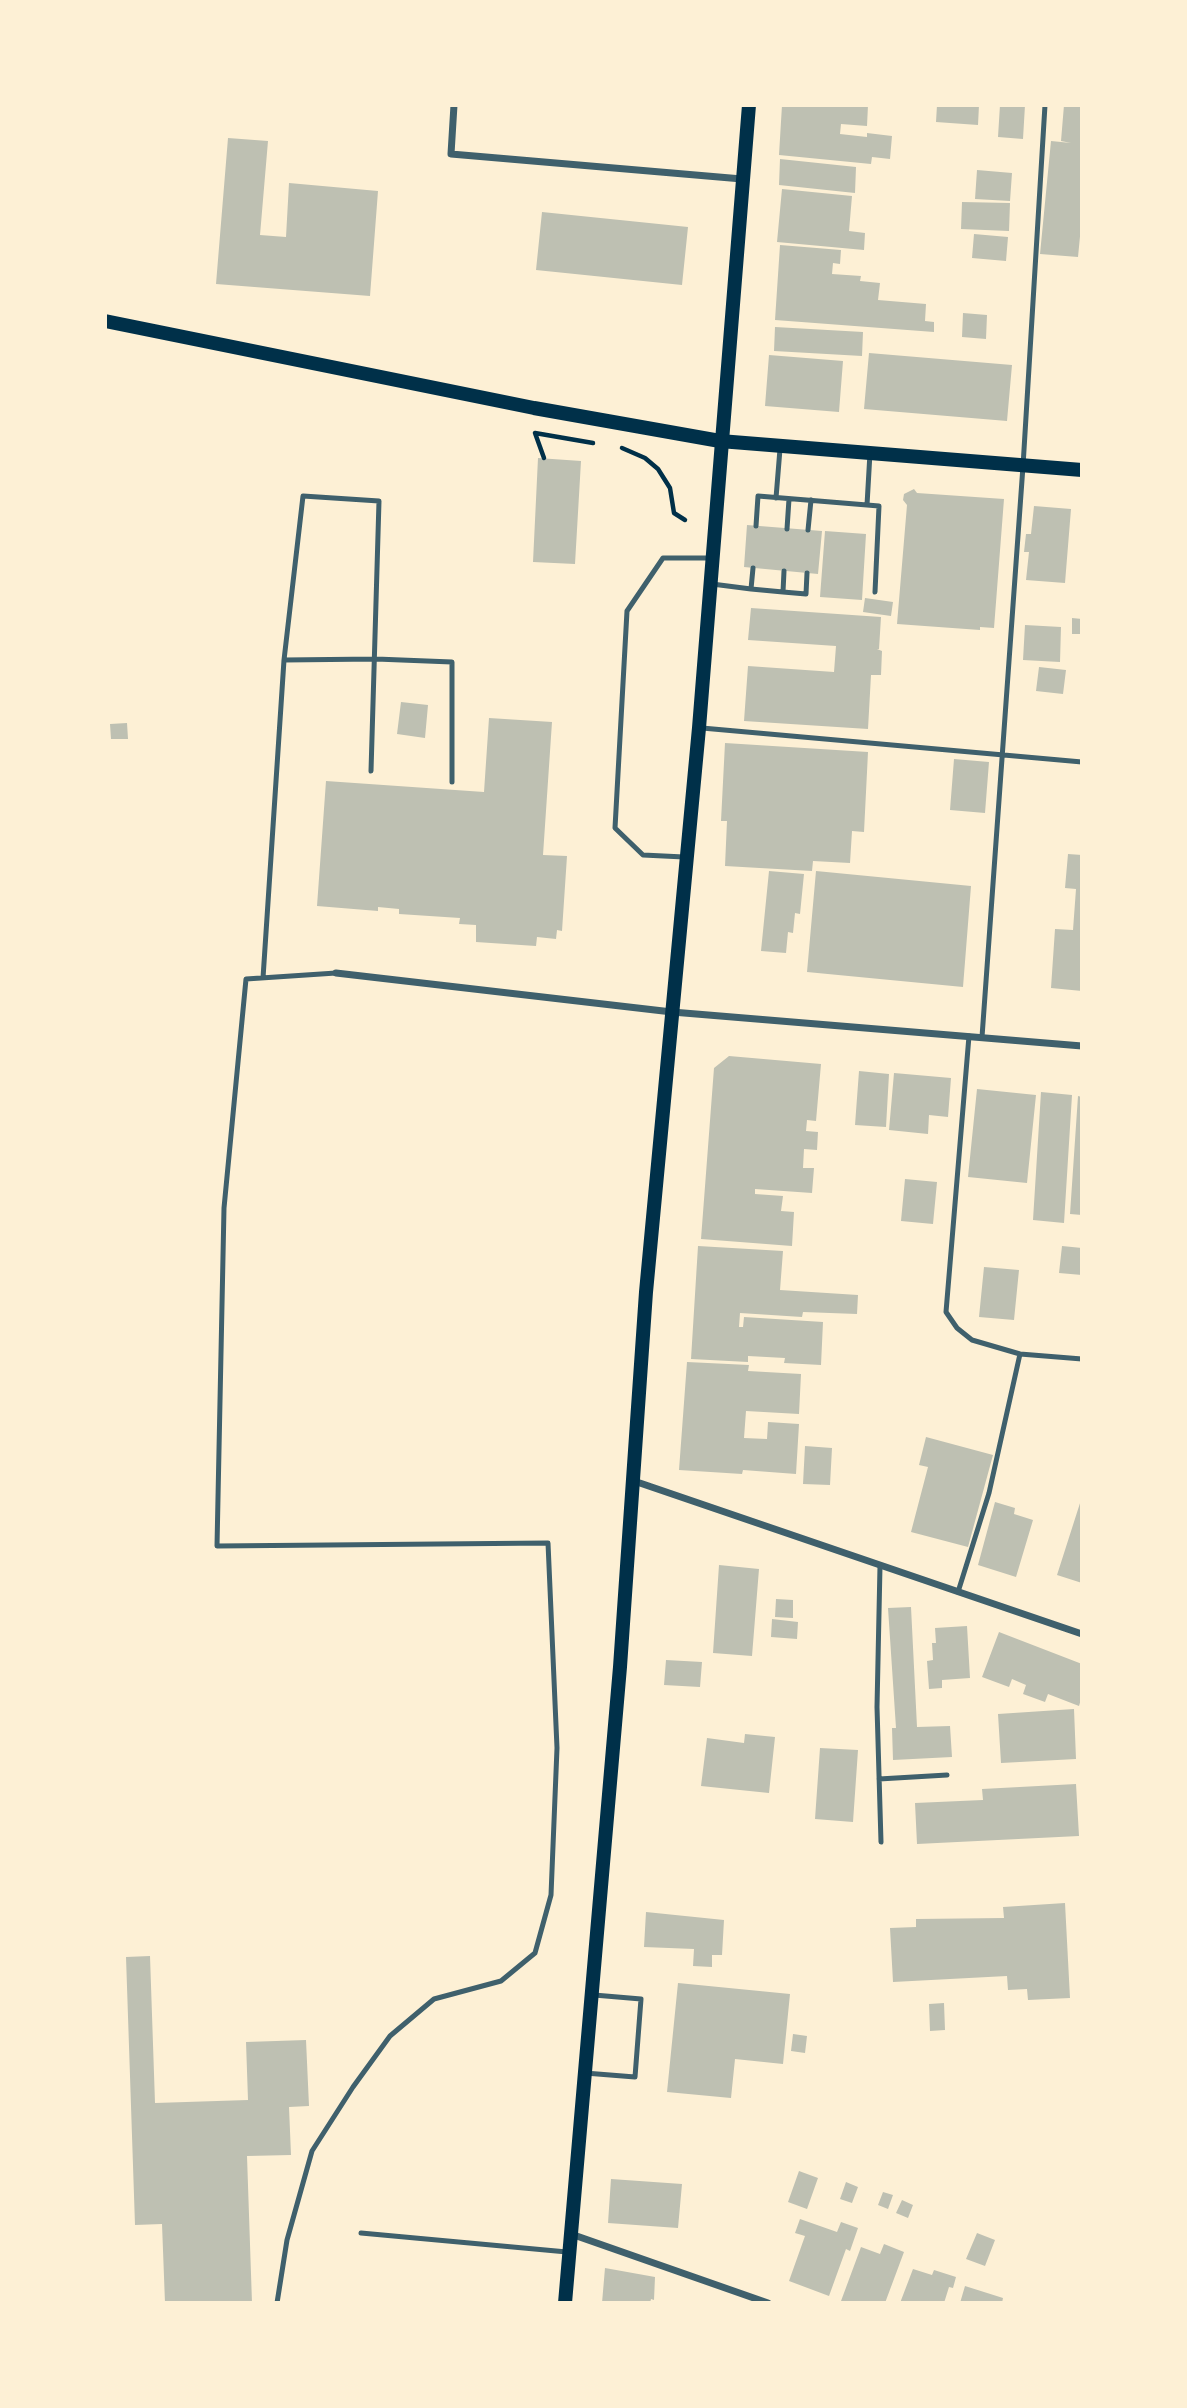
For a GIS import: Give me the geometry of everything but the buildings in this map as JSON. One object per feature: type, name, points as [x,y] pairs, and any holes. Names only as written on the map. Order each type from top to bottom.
[{"type":"main road","points":[[565,2303],[620,1667],[646,1292],[699,728],[748,105]]},
{"type":"main road","points":[[105,321],[532,415],[720,441],[1082,470]]},
{"type":"street","points":[[454,105],[450,154],[742,179]]},
{"type":"street","points":[[336,973],[672,1012],[1082,1046]]},
{"type":"street","points":[[633,1480],[1082,1634]]},
{"type":"street","points":[[571,2234],[768,2303]]},
{"type":"lane","points":[[982,1037],[1023,466],[1045,105]]},
{"type":"lane","points":[[776,498],[781,446]]},
{"type":"lane","points":[[867,505],[870,453]]},
{"type":"lane","points":[[264,978],[284,660],[303,496],[379,501],[371,771]]},
{"type":"lane","points":[[756,526],[758,496],[879,506],[875,592]]},
{"type":"lane","points":[[787,529],[789,499]]},
{"type":"lane","points":[[808,530],[811,500]]},
{"type":"lane","points":[[686,857],[643,855],[615,828],[627,611],[663,558],[711,558]]},
{"type":"lane","points":[[751,589],[752,568]]},
{"type":"lane","points":[[783,592],[784,571]]},
{"type":"lane","points":[[710,584],[806,594],[807,573]]},
{"type":"lane","points":[[284,660],[452,662],[452,782]]},
{"type":"lane","points":[[699,728],[1082,762]]},
{"type":"lane","points":[[277,2303],[287,2240],[312,2151],[353,2087],[390,2036],[434,1999],[501,1981],[535,1952],[551,1895],[557,1748],[548,1543],[217,1546],[223,1208],[246,979],[336,973]]},
{"type":"lane","points":[[969,1037],[946,1312],[957,1328],[972,1340],[1020,1354],[1082,1359]]},
{"type":"lane","points":[[958,1592],[989,1493],[1020,1354]]},
{"type":"lane","points":[[880,1566],[877,1707],[881,1842]]},
{"type":"lane","points":[[879,1779],[947,1775]]},
{"type":"lane","points":[[585,2073],[635,2077],[641,1999],[592,1995]]},
{"type":"lane","points":[[360,2233],[570,2252]]},
{"type":"path","points":[[532,415],[544,458]]},
{"type":"path","points":[[535,433],[597,444]]},
{"type":"path","points":[[610,446],[638,454],[658,469],[667,480],[674,513],[685,520]]}]
